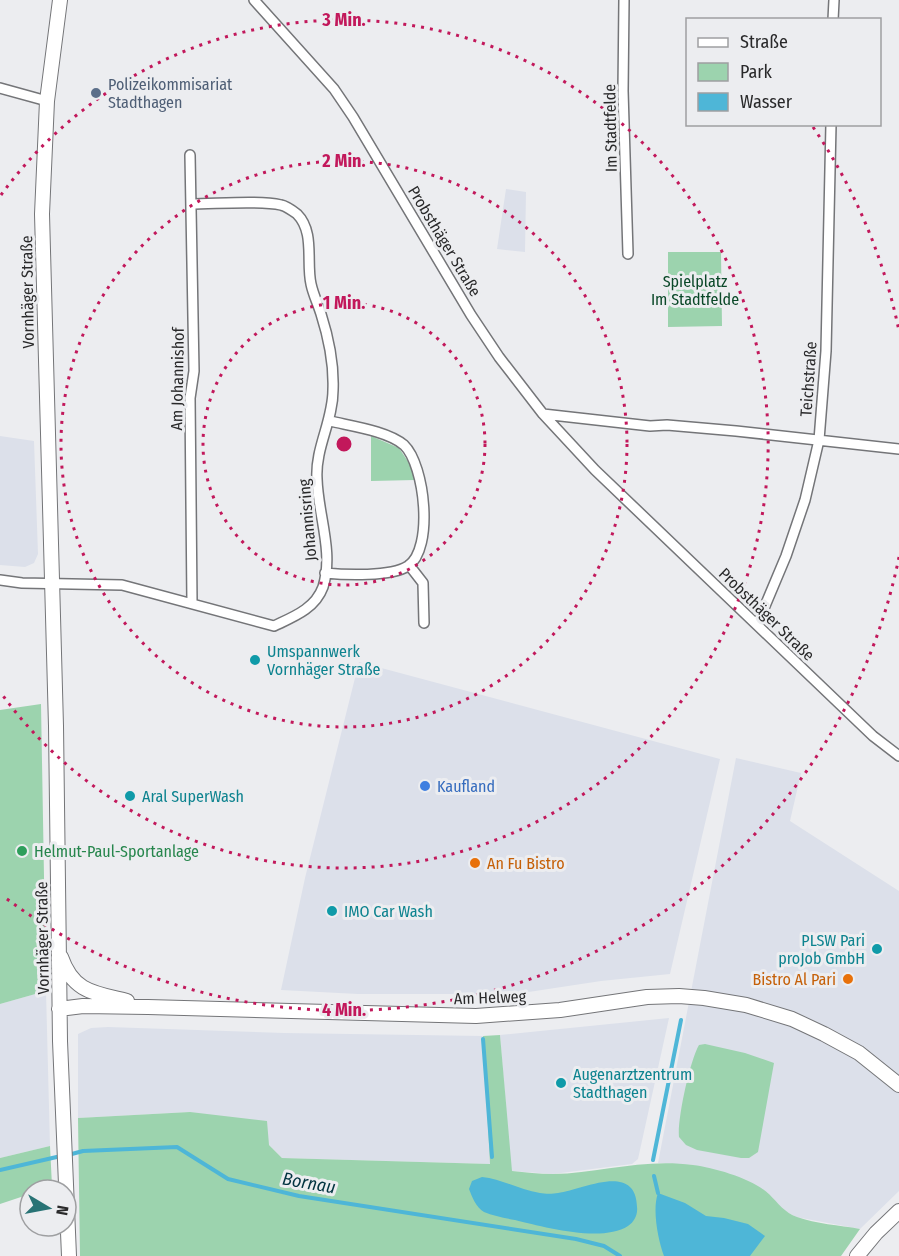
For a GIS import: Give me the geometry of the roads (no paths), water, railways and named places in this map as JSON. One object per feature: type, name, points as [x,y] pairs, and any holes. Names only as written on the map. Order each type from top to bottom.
[{"type":"main road","name":"Vornhäger Straße","points":[[60,0],[47,101],[42,214],[58,809],[59,1009],[69,1256]]},
{"type":"main road","points":[[58,946],[66,970],[86,991],[148,1007]]},
{"type":"main road","name":"Am Helweg","points":[[59,1009],[83,1006],[148,1007],[476,1016],[560,1010],[647,997],[704,998],[746,1005],[803,1024],[859,1053],[899,1085]]},
{"type":"main road","points":[[857,1256],[876,1233],[899,1211]]},
{"type":"street","name":"Probsthäger Straße","points":[[254,0],[334,89],[471,315],[499,357],[543,414],[595,470],[757,626],[873,736],[899,756]]},
{"type":"street","name":"Im Stadtfelde","points":[[624,0],[623,91],[628,254]]},
{"type":"street","points":[[833,18],[834,0]]},
{"type":"street","points":[[0,88],[47,101]]},
{"type":"street","name":"Teichstraße","points":[[757,626],[786,556],[805,500],[819,440],[826,351],[831,126]]},
{"type":"street","name":"Am Johannishof","points":[[190,155],[194,371],[189,398],[192,603]]},
{"type":"street","name":"Johannisring","points":[[190,204],[268,203],[284,205],[297,214],[308,238],[311,284],[322,316],[332,361],[333,392],[330,421],[319,452],[317,479],[327,558],[322,589],[315,601],[304,612],[274,626],[192,603]]},
{"type":"street","points":[[543,414],[899,448]]},
{"type":"street","points":[[330,421],[397,440],[406,447],[417,467],[423,512],[422,537],[416,557],[409,565],[423,583],[424,623]]},
{"type":"street","name":"Johannisring","points":[[326,573],[349,575],[391,572],[409,565]]},
{"type":"street","points":[[0,580],[53,584],[123,585],[192,603]]},
{"type":"water","points":[[482,1177],[547,1194],[593,1184],[618,1182],[628,1185],[634,1193],[637,1213],[628,1226],[617,1231],[603,1233],[572,1232],[499,1217],[481,1210],[471,1195],[469,1189],[472,1181]]},
{"type":"water","points":[[658,1193],[685,1203],[706,1216],[748,1224],[765,1236],[750,1256],[664,1256],[656,1224]]},
{"type":"waterway","points":[[653,1160],[681,1020]]},
{"type":"waterway","points":[[483,1039],[492,1157]]},
{"type":"waterway","name":"Bornau","points":[[68,1155],[83,1151],[177,1147],[228,1179],[299,1196],[576,1239],[604,1246],[620,1256]]},
{"type":"waterway","name":"Bornau","points":[[0,1170],[61,1156]]},
{"type":"waterway","points":[[654,1176],[658,1193]]},
{"type":"place","name":"Polizeikommisariat Stadthagen","points":[[96,93]]},
{"type":"place","name":"Umspannwerk Vornhäger Straße","points":[[255,660]]},
{"type":"place","name":"Kaufland","points":[[425,786]]},
{"type":"place","name":"Aral SuperWash","points":[[130,796]]},
{"type":"place","name":"Helmut-Paul-Sportanlage","points":[[22,851]]},
{"type":"place","name":"An Fu Bistro","points":[[475,863]]},
{"type":"place","name":"IMO Car Wash","points":[[332,911]]},
{"type":"place","name":"PLSW Pari proJob GmbH","points":[[877,949]]},
{"type":"place","name":"Bistro Al Pari","points":[[848,979]]},
{"type":"place","name":"Augenarztzentrum Stadthagen","points":[[561,1083]]},
{"type":"park label","name":"Spielplatz Im Stadtfelde","points":[[695,290]]}]
